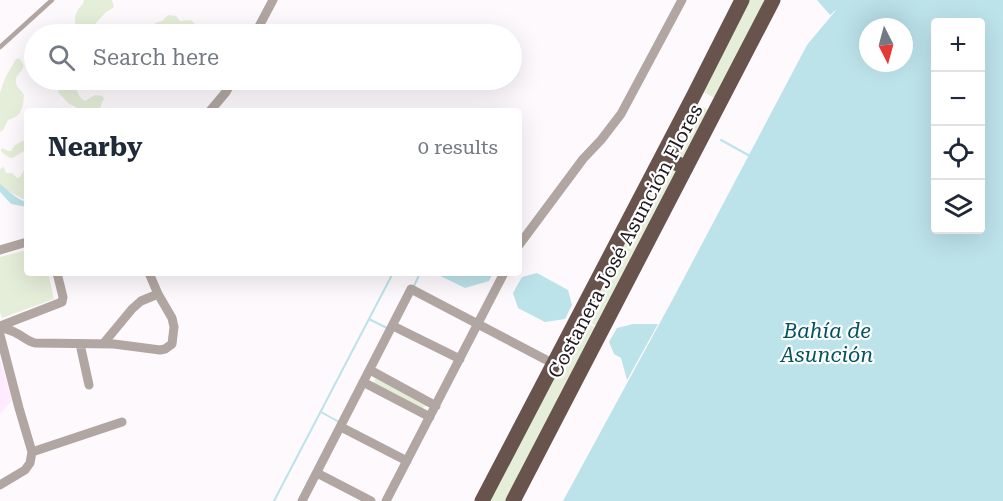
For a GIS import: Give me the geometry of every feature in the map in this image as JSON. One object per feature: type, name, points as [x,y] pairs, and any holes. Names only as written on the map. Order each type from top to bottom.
[{"type":"highway","name":"Costanera José Asunción Flores","points":[[482,501],[742,0]]},
{"type":"highway","name":"Costanera José Asunción Flores","points":[[513,501],[773,0]]},
{"type":"highway","points":[[694,95],[717,109]]},
{"type":"highway","points":[[675,131],[676,141],[669,158],[672,162],[686,168]]},
{"type":"street","points":[[260,24],[273,0]]},
{"type":"street","points":[[522,241],[583,159],[621,114],[682,0]]},
{"type":"street","points":[[213,108],[227,90]]},
{"type":"street","points":[[218,103],[222,108]]},
{"type":"street","points":[[0,250],[24,243]]},
{"type":"street","points":[[0,327],[62,302],[58,276]]},
{"type":"street","points":[[0,327],[11,330],[27,341],[35,343],[103,344],[165,349],[172,344],[174,327],[172,318],[150,276]]},
{"type":"street","points":[[386,501],[502,276]]},
{"type":"street","points":[[302,501],[411,290],[554,364]]},
{"type":"street","points":[[103,344],[132,309],[141,301],[158,294]]},
{"type":"street","points":[[393,326],[460,359]]},
{"type":"street","points":[[0,335],[32,452],[30,463],[25,470],[0,485]]},
{"type":"street","points":[[80,344],[89,385]]},
{"type":"street","points":[[370,370],[436,406]]},
{"type":"street","points":[[363,382],[430,417]]},
{"type":"street","points":[[32,452],[122,422]]},
{"type":"street","points":[[341,427],[407,461]]},
{"type":"street","points":[[317,473],[371,501]]},
{"type":"lane","points":[[25,24],[52,0]]},
{"type":"lane","points":[[0,47],[24,25]]},
{"type":"shaded area","points":[[0,359],[12,400],[0,414]]},
{"type":"green space","points":[[84,0],[112,0],[114,7],[95,24],[75,24],[78,9]]},
{"type":"green space","points":[[749,0],[769,0],[716,99],[704,92]]},
{"type":"green space","points":[[168,15],[176,16],[180,21],[191,20],[195,24],[155,24]]},
{"type":"green space","points":[[19,58],[23,68],[17,76],[16,83],[24,95],[22,107],[18,115],[8,120],[0,132],[0,93],[5,78],[16,59]]},
{"type":"green space","points":[[59,90],[77,90],[79,96],[85,101],[95,95],[104,98],[100,108],[77,108],[68,103]]},
{"type":"green space","points":[[697,104],[708,112],[684,160],[674,155],[682,132]]},
{"type":"green space","points":[[24,140],[24,152],[12,158],[1,151],[2,148],[11,151],[15,145]]},
{"type":"green space","points":[[666,166],[678,172],[599,327],[583,319],[663,167]]},
{"type":"green space","points":[[3,167],[6,173],[12,173],[17,178],[24,170],[24,199],[0,186],[0,169]]},
{"type":"green space","points":[[24,251],[24,276],[49,276],[54,299],[2,318],[0,312],[0,257]]},
{"type":"green space","points":[[582,320],[598,329],[508,501],[488,501]]},
{"type":"green space","points":[[375,379],[426,406],[422,408],[374,383]]},
{"type":"water","name":"Bahía de Asunción","points":[[817,0],[1003,0],[1003,501],[563,501],[807,45],[837,9],[830,15]]},
{"type":"water","points":[[0,184],[24,201],[24,206],[11,204],[0,192]]},
{"type":"water","points":[[537,273],[568,290],[572,305],[565,319],[545,322],[518,308],[513,293],[522,277]]},
{"type":"water","points":[[440,276],[492,276],[489,281],[465,288]]},
{"type":"water","points":[[633,324],[658,324],[627,380],[621,358],[614,354],[609,342],[617,328]]},
{"type":"waterway","points":[[721,140],[750,156]]},
{"type":"waterway","points":[[274,501],[391,276]]},
{"type":"waterway","points":[[414,286],[419,276]]},
{"type":"waterway","points":[[369,319],[387,328]]},
{"type":"waterway","points":[[321,412],[339,422]]}]
